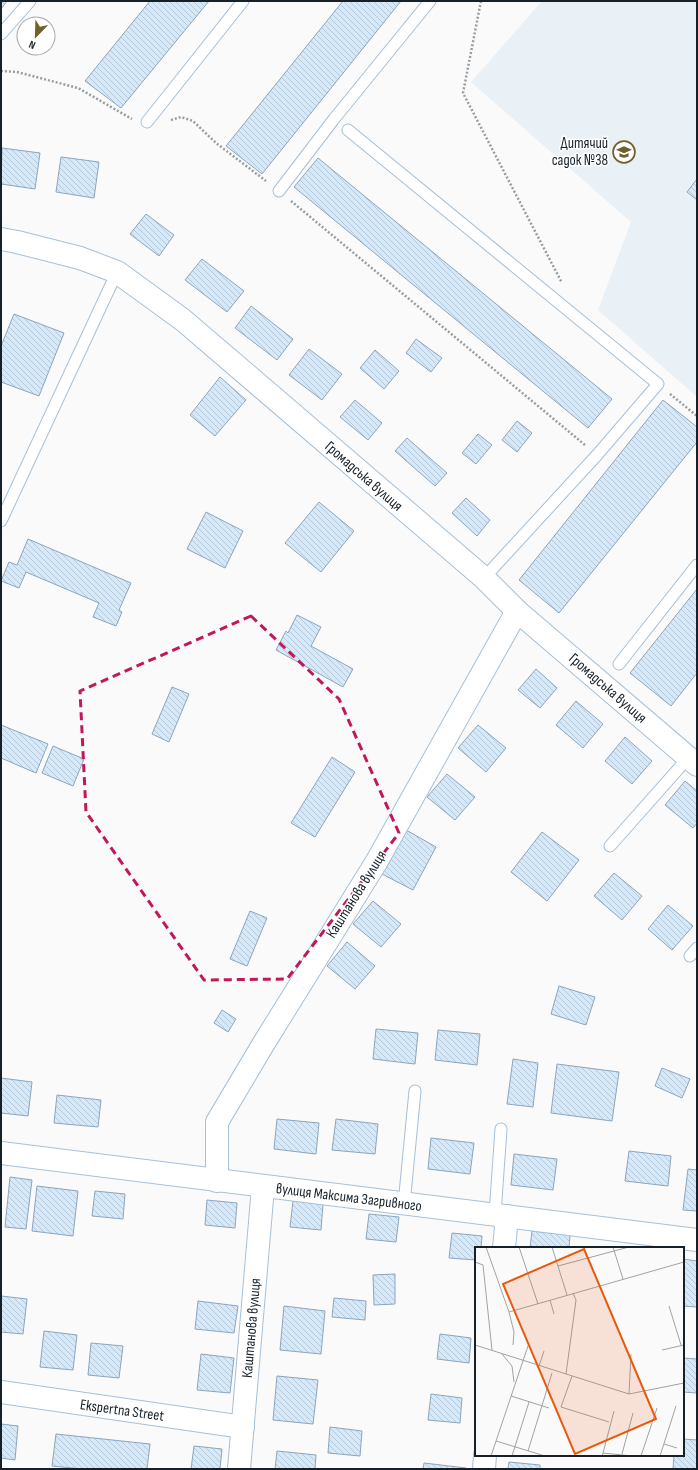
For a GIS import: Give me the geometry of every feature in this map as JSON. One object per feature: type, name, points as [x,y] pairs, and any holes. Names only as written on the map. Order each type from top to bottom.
[{"type":"street","name":"Громадська вулиця","points":[[1,239],[80,258],[117,272],[183,320],[484,578],[517,610],[693,762]]},
{"type":"street","name":"Каштанова вулиця","points":[[217,1181],[217,1122],[264,1042],[378,861],[517,610]]},
{"type":"street","name":"вулиця Максима Загривного","points":[[1,1153],[263,1187],[697,1240]]},
{"type":"street","name":"Каштанова вулиця","points":[[239,1469],[263,1187]]},
{"type":"street","points":[[501,1215],[504,1247]]},
{"type":"street","name":"Ekspertna Street","points":[[1,1392],[243,1427]]},
{"type":"street","points":[[484,1469],[485,1456]]},
{"type":"lane","points":[[1,34],[30,1]]},
{"type":"lane","points":[[146,122],[243,1]]},
{"type":"lane","points":[[279,191],[334,119],[430,1]]},
{"type":"lane","points":[[348,130],[658,384],[597,455],[484,578]]},
{"type":"lane","points":[[1,521],[117,272]]},
{"type":"lane","points":[[619,664],[697,565]]},
{"type":"lane","points":[[610,846],[693,762]]},
{"type":"lane","points":[[404,1204],[415,1091]]},
{"type":"lane","points":[[501,1129],[501,1215]]},
{"type":"path","points":[[481,1],[464,93],[565,288]]},
{"type":"path","points":[[1,71],[17,72],[78,88],[129,118],[156,125],[181,117],[193,121],[216,143],[279,191],[597,455]]},
{"type":"path","points":[[658,384],[697,416]]},
{"type":"highlighted area","points":[[251,616],[339,699],[399,833],[287,979],[204,980],[86,812],[80,691]]},
{"type":"shaded area","name":"Дитячий садок №38","points":[[542,1],[697,1],[697,397],[598,310],[631,222],[471,82]]},
{"type":"building","points":[[1,1],[7,1],[1,9]]},
{"type":"building","points":[[150,1],[209,1],[121,108],[85,81]]},
{"type":"building","points":[[343,1],[401,1],[262,174],[226,146]]},
{"type":"building","points":[[2,148],[40,153],[35,189],[1,184]]},
{"type":"building","points":[[61,157],[99,162],[94,198],[56,192]]},
{"type":"building","points":[[318,158],[612,399],[588,428],[294,187]]},
{"type":"building","points":[[697,179],[697,200],[687,192]]},
{"type":"building","points":[[146,214],[174,235],[159,256],[130,234]]},
{"type":"building","points":[[202,259],[244,291],[227,312],[185,280]]},
{"type":"building","points":[[251,306],[293,339],[277,360],[235,328]]},
{"type":"building","points":[[14,314],[64,333],[39,396],[1,382],[1,346]]},
{"type":"building","points":[[416,339],[442,358],[431,372],[406,353]]},
{"type":"building","points":[[309,349],[342,374],[322,400],[289,375]]},
{"type":"building","points":[[375,350],[399,371],[384,389],[360,368]]},
{"type":"building","points":[[220,377],[246,400],[215,436],[190,415]]},
{"type":"building","points":[[355,400],[382,423],[368,440],[340,417]]},
{"type":"building","points":[[663,400],[697,427],[697,442],[559,613],[519,580]]},
{"type":"building","points":[[517,421],[532,433],[517,452],[502,440]]},
{"type":"building","points":[[478,434],[492,445],[476,464],[462,453]]},
{"type":"building","points":[[407,438],[447,473],[435,486],[395,451]]},
{"type":"building","points":[[466,498],[490,520],[477,536],[452,513]]},
{"type":"building","points":[[319,502],[354,531],[321,572],[285,543]]},
{"type":"building","points":[[206,512],[243,531],[225,568],[187,549]]},
{"type":"building","points":[[28,539],[131,583],[119,610],[122,612],[116,626],[93,617],[99,603],[26,572],[19,588],[1,581],[9,562],[17,565]]},
{"type":"building","points":[[697,589],[697,673],[671,706],[630,673]]},
{"type":"building","points":[[297,615],[321,627],[311,646],[353,669],[343,687],[276,650],[286,631],[288,633]]},
{"type":"building","points":[[536,669],[557,688],[540,708],[518,690]]},
{"type":"building","points":[[172,687],[189,694],[169,742],[152,734]]},
{"type":"building","points":[[576,701],[603,724],[583,748],[556,725]]},
{"type":"building","points":[[1,725],[48,744],[36,773],[1,758]]},
{"type":"building","points":[[478,725],[506,748],[486,772],[458,748]]},
{"type":"building","points":[[625,737],[652,761],[632,784],[605,761]]},
{"type":"building","points":[[53,746],[84,759],[73,786],[42,773]]},
{"type":"building","points":[[332,757],[355,772],[315,837],[291,823]]},
{"type":"building","points":[[447,774],[475,797],[455,820],[427,797]]},
{"type":"building","points":[[685,781],[697,791],[697,823],[693,828],[665,805]]},
{"type":"building","points":[[406,830],[436,847],[413,890],[382,874]]},
{"type":"building","points":[[542,832],[579,860],[547,901],[511,872]]},
{"type":"building","points":[[614,873],[642,896],[622,920],[594,896]]},
{"type":"building","points":[[373,901],[401,924],[381,947],[353,924]]},
{"type":"building","points":[[668,905],[693,926],[672,950],[648,929]]},
{"type":"building","points":[[250,911],[267,918],[247,966],[230,959]]},
{"type":"building","points":[[347,942],[375,966],[355,989],[327,966]]},
{"type":"building","points":[[559,986],[595,997],[586,1025],[551,1014]]},
{"type":"building","points":[[222,1010],[236,1019],[228,1032],[214,1023]]},
{"type":"building","points":[[376,1029],[418,1033],[415,1064],[373,1059]]},
{"type":"building","points":[[438,1030],[480,1034],[477,1065],[435,1060]]},
{"type":"building","points":[[513,1059],[538,1063],[533,1107],[507,1104]]},
{"type":"building","points":[[557,1064],[619,1072],[612,1121],[551,1113]]},
{"type":"building","points":[[662,1068],[690,1079],[682,1098],[655,1086]]},
{"type":"building","points":[[1,1078],[32,1082],[28,1116],[1,1113]]},
{"type":"building","points":[[57,1095],[101,1100],[98,1127],[54,1123]]},
{"type":"building","points":[[277,1119],[319,1123],[316,1154],[274,1149]]},
{"type":"building","points":[[336,1119],[378,1124],[375,1154],[332,1150]]},
{"type":"building","points":[[431,1138],[474,1143],[470,1174],[428,1169]]},
{"type":"building","points":[[629,1151],[671,1156],[668,1186],[625,1181]]},
{"type":"building","points":[[514,1154],[557,1159],[553,1190],[511,1185]]},
{"type":"building","points":[[688,1169],[697,1170],[697,1211],[683,1210]]},
{"type":"building","points":[[10,1177],[32,1180],[26,1229],[5,1227]]},
{"type":"building","points":[[37,1186],[78,1191],[73,1236],[32,1231]]},
{"type":"building","points":[[95,1191],[125,1194],[123,1219],[92,1216]]},
{"type":"building","points":[[207,1200],[237,1203],[235,1228],[205,1225]]},
{"type":"building","points":[[293,1201],[323,1204],[321,1230],[290,1227]]},
{"type":"building","points":[[369,1214],[399,1217],[396,1242],[366,1239]]},
{"type":"building","points":[[532,1231],[570,1235],[569,1247],[530,1247]]},
{"type":"building","points":[[452,1233],[482,1236],[481,1247],[475,1247],[475,1260],[449,1258]]},
{"type":"building","points":[[684,1259],[697,1261],[697,1307],[684,1306]]},
{"type":"building","points":[[395,1274],[395,1304],[374,1305],[373,1275]]},
{"type":"building","points":[[1,1296],[27,1299],[23,1334],[1,1332]]},
{"type":"building","points":[[334,1298],[366,1301],[365,1320],[332,1317]]},
{"type":"building","points":[[198,1301],[238,1306],[234,1333],[195,1329]]},
{"type":"building","points":[[284,1306],[325,1311],[321,1354],[280,1350]]},
{"type":"building","points":[[44,1331],[77,1335],[73,1370],[40,1367]]},
{"type":"building","points":[[440,1334],[471,1338],[469,1363],[437,1359]]},
{"type":"building","points":[[91,1343],[123,1346],[119,1378],[88,1375]]},
{"type":"building","points":[[201,1354],[234,1358],[230,1393],[197,1390]]},
{"type":"building","points":[[684,1358],[697,1359],[697,1393],[684,1392]]},
{"type":"building","points":[[277,1376],[318,1380],[313,1424],[273,1420]]},
{"type":"building","points":[[431,1394],[462,1398],[460,1423],[428,1420]]},
{"type":"building","points":[[1,1424],[18,1426],[15,1460],[1,1458]]},
{"type":"building","points":[[330,1427],[362,1431],[360,1456],[328,1453]]},
{"type":"building","points":[[56,1434],[150,1444],[147,1469],[82,1469],[52,1466]]},
{"type":"building","points":[[684,1439],[697,1440],[697,1469],[673,1469],[674,1456],[684,1456]]},
{"type":"building","points":[[194,1446],[222,1449],[220,1469],[191,1469]]},
{"type":"building","points":[[277,1451],[316,1455],[315,1469],[275,1469]]},
{"type":"building","points":[[509,1462],[540,1465],[540,1469],[508,1469]]},
{"type":"building","points":[[424,1463],[466,1468],[466,1469],[423,1469]]},
{"type":"place","name":"Дитячий садок №38","points":[[624,152]]}]
